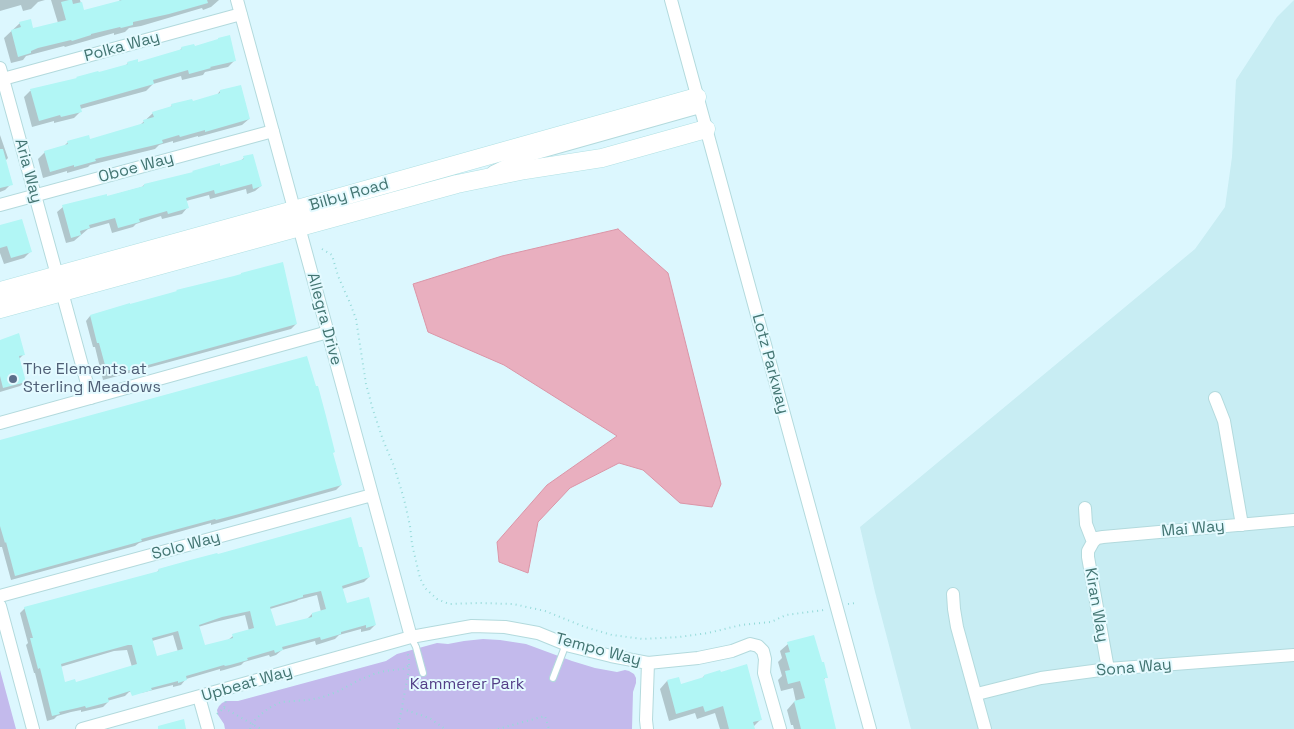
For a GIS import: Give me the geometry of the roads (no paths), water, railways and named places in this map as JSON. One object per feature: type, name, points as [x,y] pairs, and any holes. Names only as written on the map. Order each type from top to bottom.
[{"type":"street","name":"Allegra Drive","points":[[237,0],[372,495],[408,643]]},
{"type":"street","name":"Lotz Parkway","points":[[671,0],[870,729]]},
{"type":"street","name":"Polka Way","points":[[2,74],[240,14]]},
{"type":"street","name":"Aria Way","points":[[2,74],[91,398]]},
{"type":"street","name":"Bilby Road","points":[[457,184],[498,170],[526,156],[699,102]]},
{"type":"street","name":"Bilby Road","points":[[0,291],[59,284],[296,219],[699,102]]},
{"type":"street","name":"Bilby Road","points":[[0,309],[59,284],[160,247],[516,172],[602,158],[706,129]]},
{"type":"street","name":"Oboe Way","points":[[0,205],[273,131]]},
{"type":"street","points":[[0,300],[43,289],[51,284],[59,284]]},
{"type":"street","points":[[0,423],[328,332]]},
{"type":"street","points":[[1215,398],[1224,421],[1242,525]]},
{"type":"street","name":"Solo Way","points":[[0,596],[372,495]]},
{"type":"street","points":[[1085,508],[1086,524],[1093,542]]},
{"type":"street","name":"Mai Way","points":[[1093,542],[1103,537],[1294,520]]},
{"type":"street","name":"Kiran Way","points":[[1093,542],[1090,546],[1088,557],[1108,669]]},
{"type":"street","points":[[953,594],[955,618],[985,729]]},
{"type":"street","points":[[0,606],[33,729]]},
{"type":"street","name":"Tempo Way","points":[[408,643],[472,626],[497,627],[538,633],[566,644],[611,656],[648,663],[698,658],[732,651],[750,644],[758,646],[763,651],[765,658],[764,672],[780,729]]},
{"type":"street","name":"Upbeat Way","points":[[82,729],[408,643]]},
{"type":"street","name":"Sona Way","points":[[977,694],[1041,678],[1108,669],[1294,654]]},
{"type":"street","points":[[647,729],[648,663]]},
{"type":"street","points":[[199,697],[208,729]]},
{"type":"lane","points":[[408,643],[416,646],[423,673]]},
{"type":"lane","points":[[553,678],[566,644]]},
{"type":"place","name":"The Elements at Sterling Meadows","points":[[13,379]]},
{"type":"park label","name":"Kammerer Park","points":[[467,685]]}]
